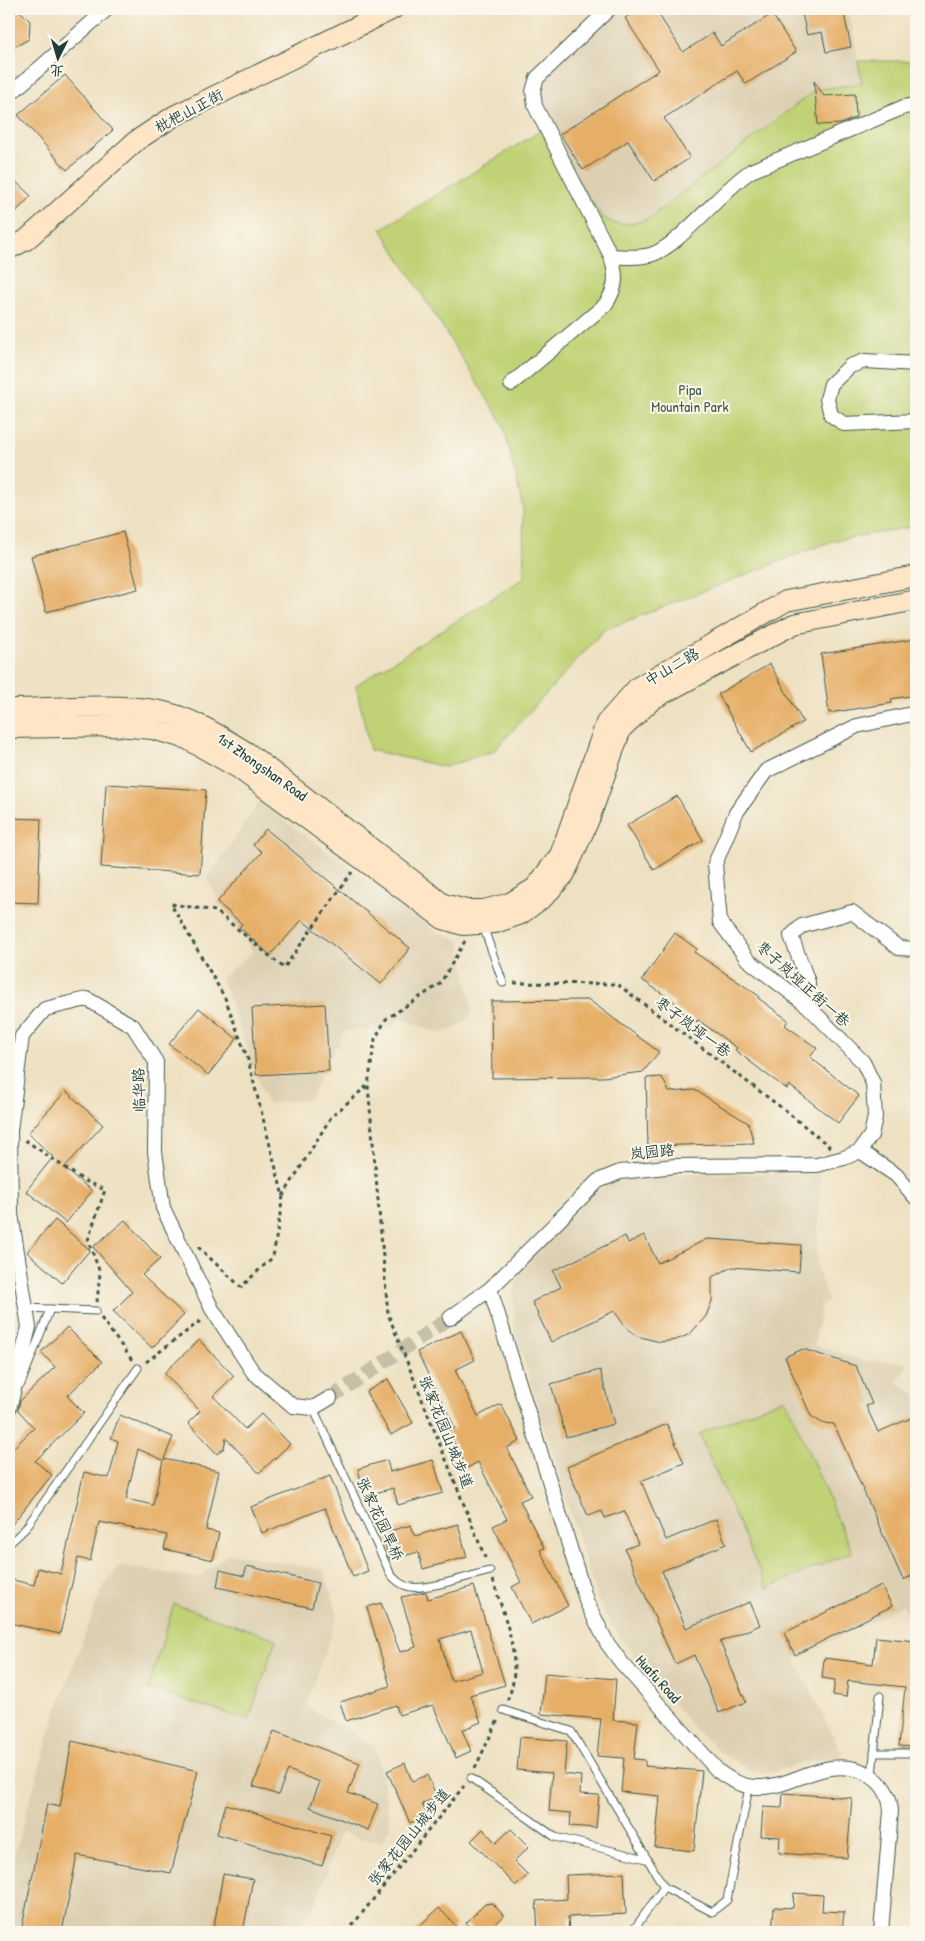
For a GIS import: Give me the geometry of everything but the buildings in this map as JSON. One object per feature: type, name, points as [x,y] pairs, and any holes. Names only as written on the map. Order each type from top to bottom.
[{"type":"main road","name":"枇杷山正街","points":[[9,249],[26,240],[136,141],[174,116],[394,9]]},
{"type":"main road","name":"中山二路","points":[[480,920],[535,888],[560,855],[606,723],[638,687],[786,601],[916,576]]},
{"type":"main road","name":"中山二路","points":[[480,920],[508,920],[534,906],[564,875],[590,817],[621,728],[653,699],[794,624],[916,600]]},
{"type":"main road","name":"1st Zhongshan Road","points":[[9,710],[118,708],[155,710],[188,720],[219,735],[248,753],[443,904],[466,910],[480,920]]},
{"type":"main road","name":"1st Zhongshan Road","points":[[9,728],[118,726],[152,729],[187,739],[238,768],[443,919],[453,924],[480,920]]},
{"type":"street","points":[[9,95],[107,9]]},
{"type":"street","points":[[511,384],[605,305],[613,294],[616,281],[611,256],[535,106],[533,91],[537,78],[609,9]]},
{"type":"street","points":[[611,256],[640,257],[652,255],[674,241],[737,180],[751,171],[904,108],[916,105]]},
{"type":"street","points":[[916,364],[865,361],[850,366],[831,384],[827,400],[831,415],[844,424],[916,421]]},
{"type":"street","name":"枣子岚垭正街一巷","points":[[860,1151],[871,1135],[875,1117],[873,1083],[863,1062],[808,1006],[748,960],[720,922],[715,864],[736,813],[766,771],[857,726],[916,713]]},
{"type":"street","points":[[808,1006],[808,982],[791,936],[802,926],[852,912],[899,948],[916,949]]},
{"type":"street","name":"临华路","points":[[9,1409],[29,1327],[11,1214],[10,1130],[22,1036],[45,1009],[87,999],[133,1026],[156,1062],[155,1152],[163,1208],[213,1311],[253,1372],[292,1406],[313,1408]]},
{"type":"street","points":[[860,1151],[896,1175],[916,1198]]},
{"type":"street","name":"岚园路","points":[[450,1318],[490,1289],[598,1181],[610,1175],[675,1166],[817,1165],[844,1158],[860,1151]]},
{"type":"street","name":"Huafu Road","points":[[490,1289],[587,1603],[596,1625],[620,1662],[727,1778],[749,1787],[771,1787],[830,1768],[855,1769],[872,1775]]},
{"type":"street","points":[[313,1408],[330,1398]]},
{"type":"street","points":[[872,1775],[887,1792],[891,1811],[881,1932]]},
{"type":"lane","points":[[480,920],[503,984]]},
{"type":"lane","points":[[26,1308],[96,1312]]},
{"type":"lane","points":[[9,1417],[50,1309]]},
{"type":"lane","points":[[9,1544],[25,1529],[138,1368]]},
{"type":"lane","name":"张家花园旱桥","points":[[313,1408],[391,1575],[400,1584],[412,1588],[427,1586],[490,1570]]},
{"type":"lane","points":[[872,1775],[880,1696]]},
{"type":"lane","points":[[503,1710],[571,1730],[664,1887],[712,1912],[727,1900],[749,1787]]},
{"type":"lane","points":[[874,1753],[916,1753]]},
{"type":"lane","points":[[470,1778],[555,1837],[646,1859]]},
{"type":"lane","points":[[632,1932],[664,1887]]},
{"type":"path","points":[[283,1196],[248,1060],[225,998],[171,904],[216,911],[284,968],[361,860]]},
{"type":"path","name":"张家花园山城步道","points":[[347,1932],[470,1778],[510,1696],[514,1669],[512,1647],[490,1570],[388,1314],[368,1086],[375,1039],[386,1019],[440,984],[480,920]]},
{"type":"path","name":"枣子岚垭一巷","points":[[503,984],[617,984],[786,1111],[844,1158]]},
{"type":"path","points":[[182,1248],[199,1247],[240,1287],[273,1258],[283,1196],[331,1117],[368,1086]]},
{"type":"path","points":[[10,1130],[83,1180],[105,1190],[88,1240],[100,1273],[96,1312],[138,1368],[213,1311]]},
{"type":"shaded area","points":[[617,9],[849,9],[862,83],[815,90],[649,219],[630,224],[611,222],[595,209],[540,106],[539,87],[541,80]]},
{"type":"shaded area","points":[[259,802],[434,930],[460,941],[472,1010],[467,1020],[454,1029],[440,1033],[400,1019],[391,1029],[344,1031],[309,1099],[267,1104],[221,978],[253,952],[207,880]]},
{"type":"shaded area","points":[[820,1173],[817,1268],[828,1301],[821,1306],[814,1345],[862,1361],[904,1362],[908,1364],[897,1382],[916,1395],[916,1635],[903,1605],[795,1659],[843,1756],[805,1762],[767,1774],[754,1773],[721,1753],[694,1728],[623,1642],[602,1609],[595,1592],[515,1331],[513,1296],[520,1270],[527,1258],[595,1193],[611,1184],[626,1179],[674,1174]]},
{"type":"shaded area","points":[[229,1553],[324,1570],[338,1615],[306,1706],[376,1747],[391,1826],[381,1843],[340,1833],[317,1901],[294,1932],[9,1932],[9,1871],[55,1715],[103,1586],[120,1566],[198,1578]]},
{"type":"green space","name":"Pipa Mountain Park","points":[[858,61],[916,61],[916,526],[832,541],[604,630],[494,751],[445,767],[370,750],[356,685],[524,578],[523,507],[503,424],[381,229],[550,125],[586,193],[603,216],[611,222],[620,224],[648,219],[815,90],[862,83]]},
{"type":"green space","points":[[785,1398],[852,1552],[767,1588],[699,1434]]},
{"type":"green space","points":[[174,1604],[276,1639],[249,1720],[148,1689]]},
{"type":"tunnel","points":[[330,1398],[450,1318]]}]
